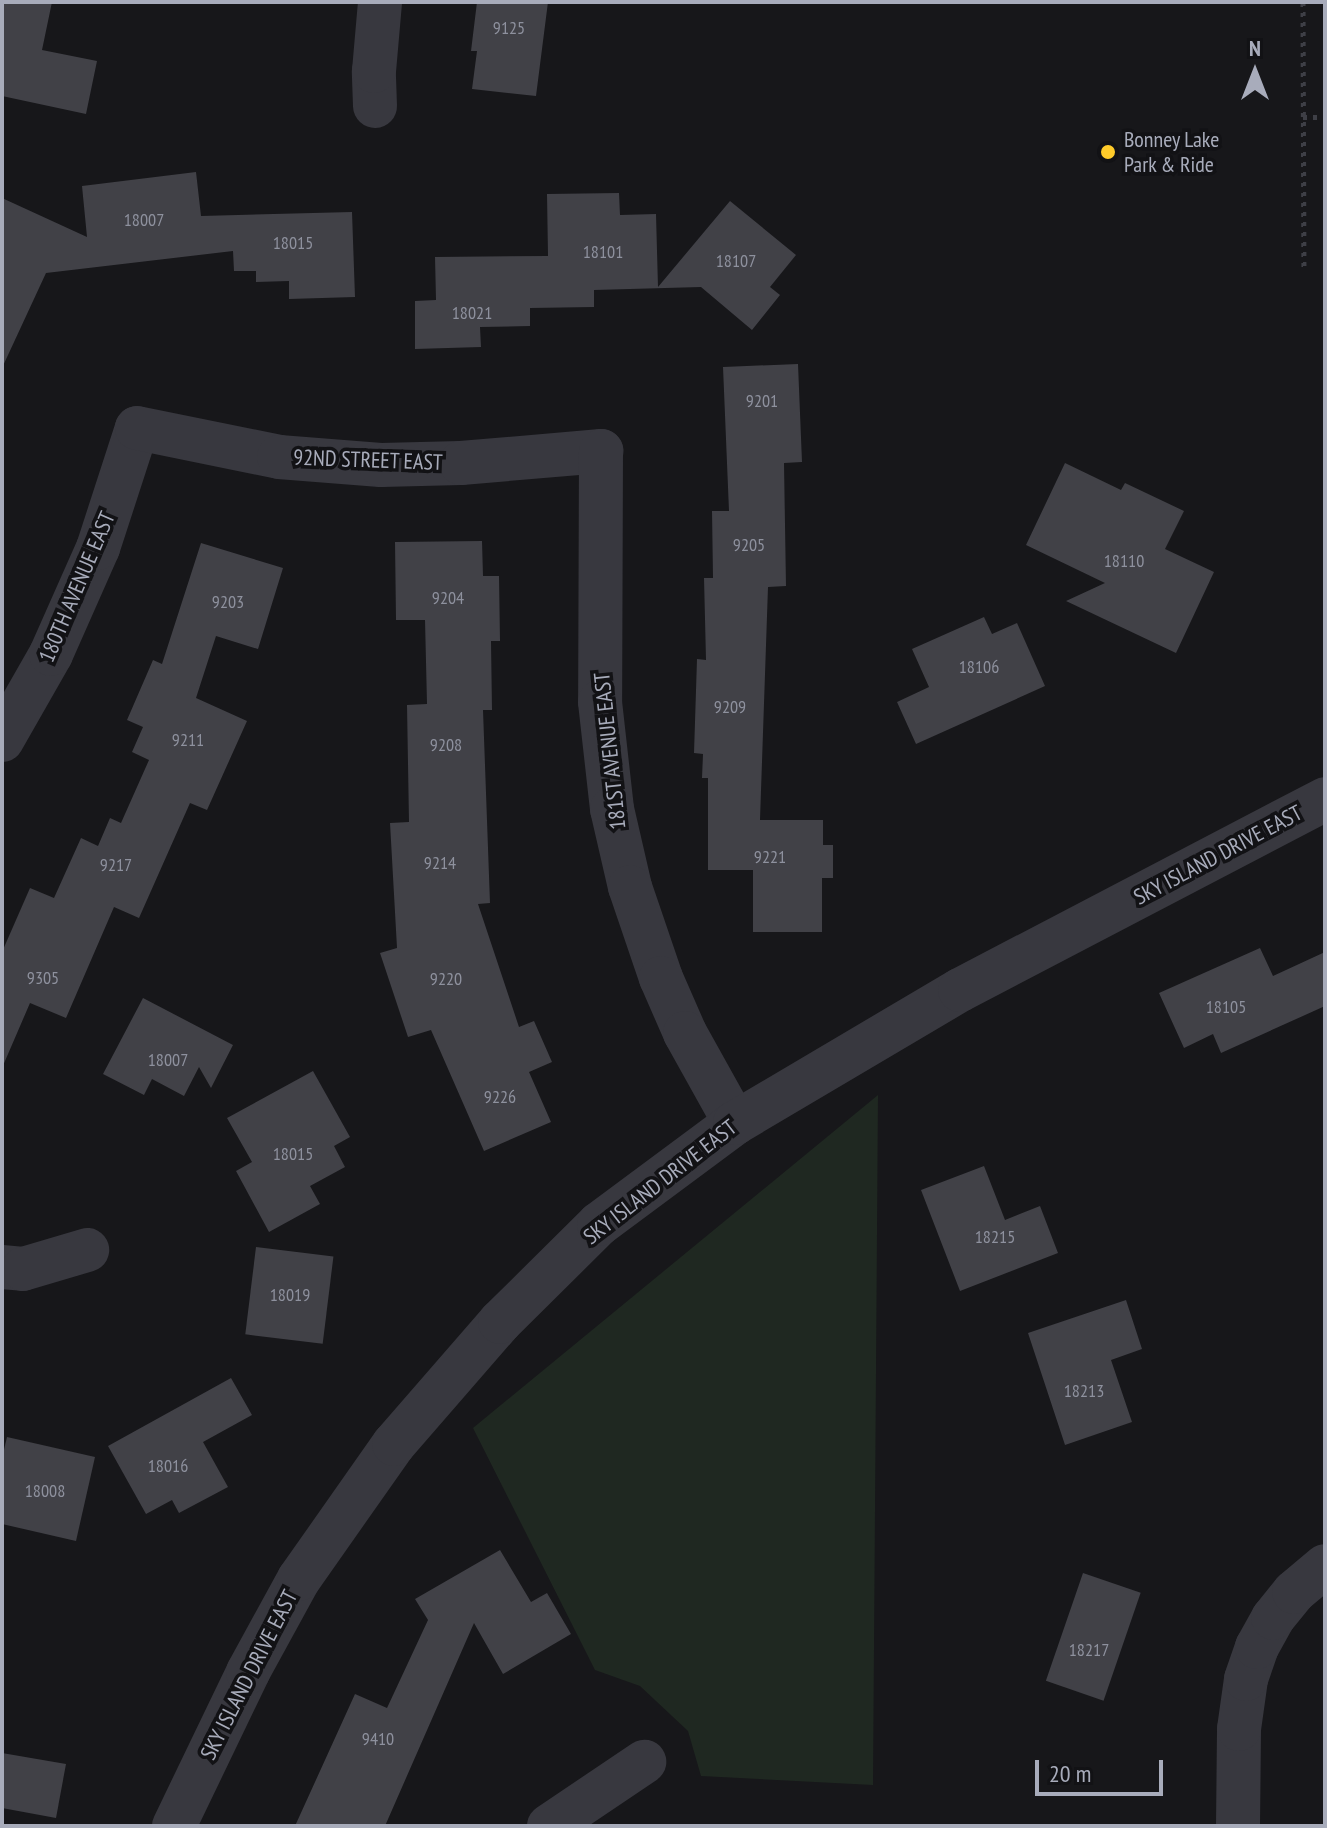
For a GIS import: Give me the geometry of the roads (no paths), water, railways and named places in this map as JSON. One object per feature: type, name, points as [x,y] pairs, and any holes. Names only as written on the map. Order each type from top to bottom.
[{"type":"street","points":[[375,106],[374,71],[380,2]]},
{"type":"street","name":"92ND STREET EAST","points":[[137,428],[279,457],[381,465],[601,451]]},
{"type":"street","name":"180TH AVENUE EAST","points":[[2,740],[51,654],[98,548],[137,428]]},
{"type":"street","name":"181ST AVENUE EAST","points":[[601,451],[600,702],[612,809],[630,887],[661,978],[685,1033],[735,1123]]},
{"type":"street","name":"SKY ISLAND DRIVE EAST","points":[[174,1826],[299,1579],[394,1444],[500,1322],[599,1224],[735,1123],[960,990],[1325,799]]},
{"type":"street","points":[[2,1267],[23,1269],[87,1250]]},
{"type":"street","points":[[1238,1826],[1239,1729],[1246,1679],[1257,1647],[1273,1618],[1294,1592],[1325,1566]]},
{"type":"street","points":[[549,1826],[644,1762]]},
{"type":"place","name":"Bonney Lake Park & Ride","points":[[1108,152]]}]
